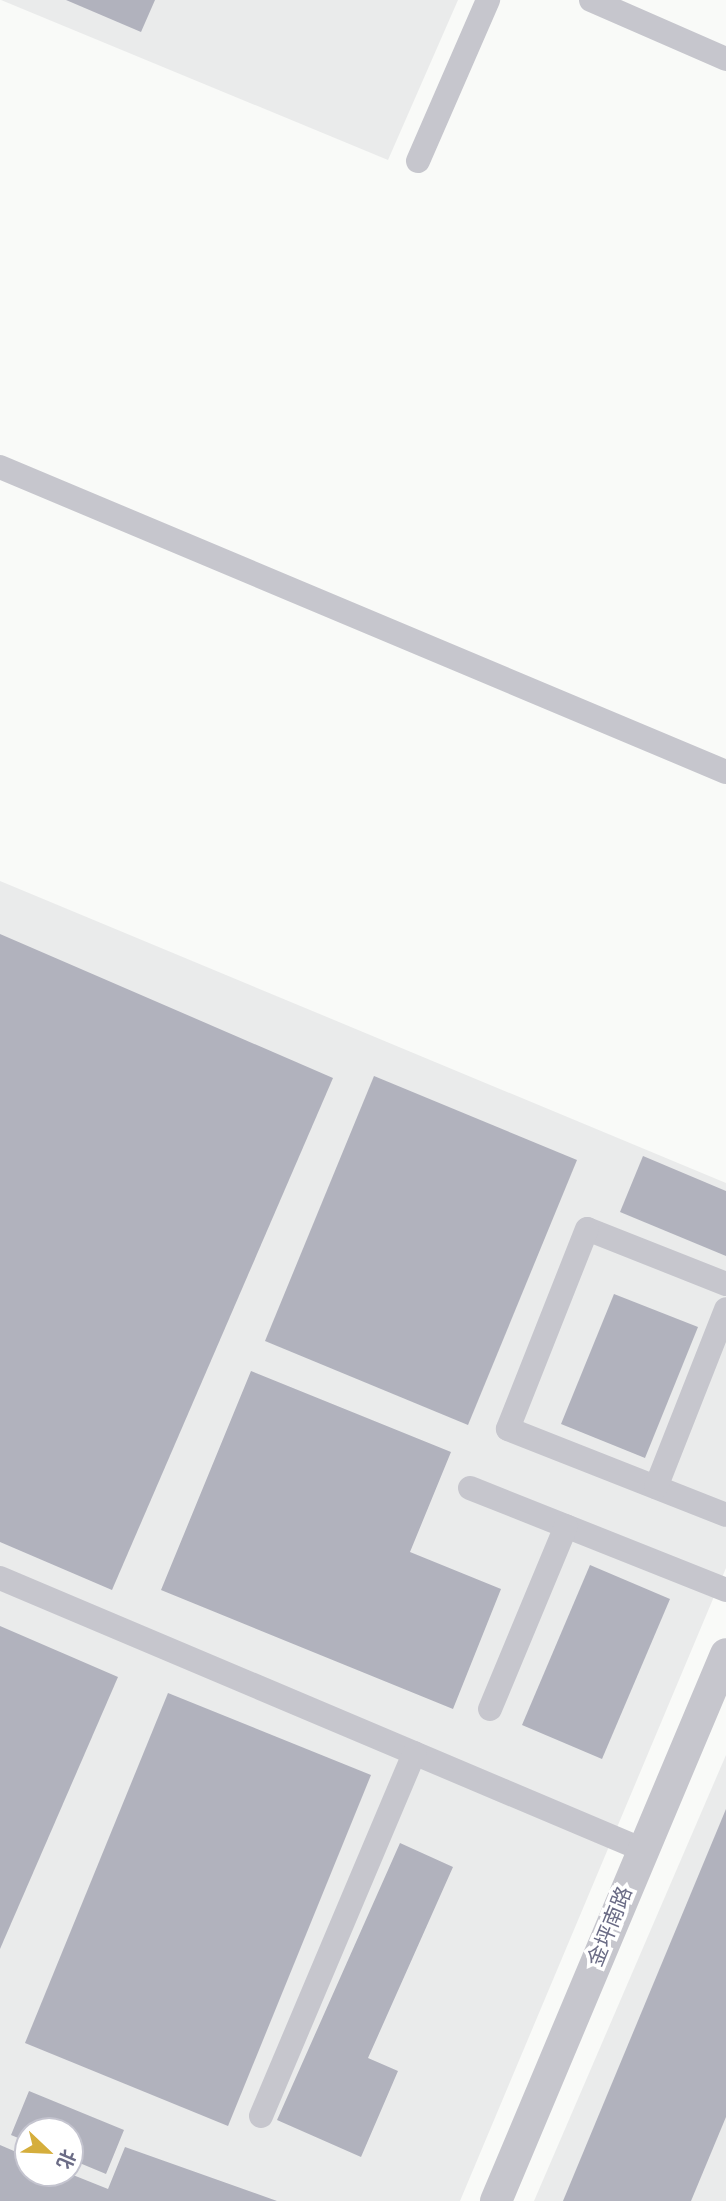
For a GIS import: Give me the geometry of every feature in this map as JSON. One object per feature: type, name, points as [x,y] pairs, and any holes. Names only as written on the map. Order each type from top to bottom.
[{"type":"street","points":[[418,161],[488,0]]},
{"type":"street","points":[[591,0],[726,59]]},
{"type":"street","points":[[0,467],[726,772]]},
{"type":"street","points":[[726,1283],[587,1229],[508,1429],[726,1514]]},
{"type":"street","points":[[656,1487],[726,1309]]},
{"type":"street","points":[[470,1488],[726,1590]]},
{"type":"street","points":[[490,1709],[566,1526]]},
{"type":"street","points":[[0,1578],[641,1849]]},
{"type":"street","name":"金坪南路","points":[[496,2201],[641,1849],[726,1654]]},
{"type":"street","points":[[261,2116],[414,1753]]},
{"type":"shaded area","points":[[1,0],[458,0],[388,160]]},
{"type":"shaded area","points":[[0,881],[726,1183],[726,1568],[460,2201],[0,2201]]},
{"type":"shaded area","points":[[726,1755],[726,2201],[534,2201]]},
{"type":"building","points":[[66,0],[155,0],[141,32]]},
{"type":"building","points":[[0,934],[333,1078],[112,1590],[0,1542]]},
{"type":"building","points":[[374,1076],[577,1160],[468,1425],[265,1341]]},
{"type":"building","points":[[643,1156],[726,1191],[726,1256],[620,1212]]},
{"type":"building","points":[[614,1294],[698,1327],[645,1458],[561,1424]]},
{"type":"building","points":[[251,1371],[451,1452],[410,1552],[501,1589],[453,1709],[161,1590]]},
{"type":"building","points":[[590,1565],[670,1599],[602,1759],[522,1725]]},
{"type":"building","points":[[0,1626],[118,1677],[0,1949]]},
{"type":"building","points":[[168,1693],[371,1775],[228,2126],[25,2043]]},
{"type":"building","points":[[726,1809],[726,2117],[691,2201],[563,2201]]},
{"type":"building","points":[[400,1843],[453,1867],[368,2058],[398,2071],[361,2157],[277,2120]]},
{"type":"building","points":[[29,2091],[124,2130],[106,2174],[84,2165],[84,2117],[18,2117]]},
{"type":"building","points":[[0,2145],[14,2151],[14,2187],[84,2187],[84,2179],[108,2189],[125,2147],[277,2201],[0,2201]]}]
